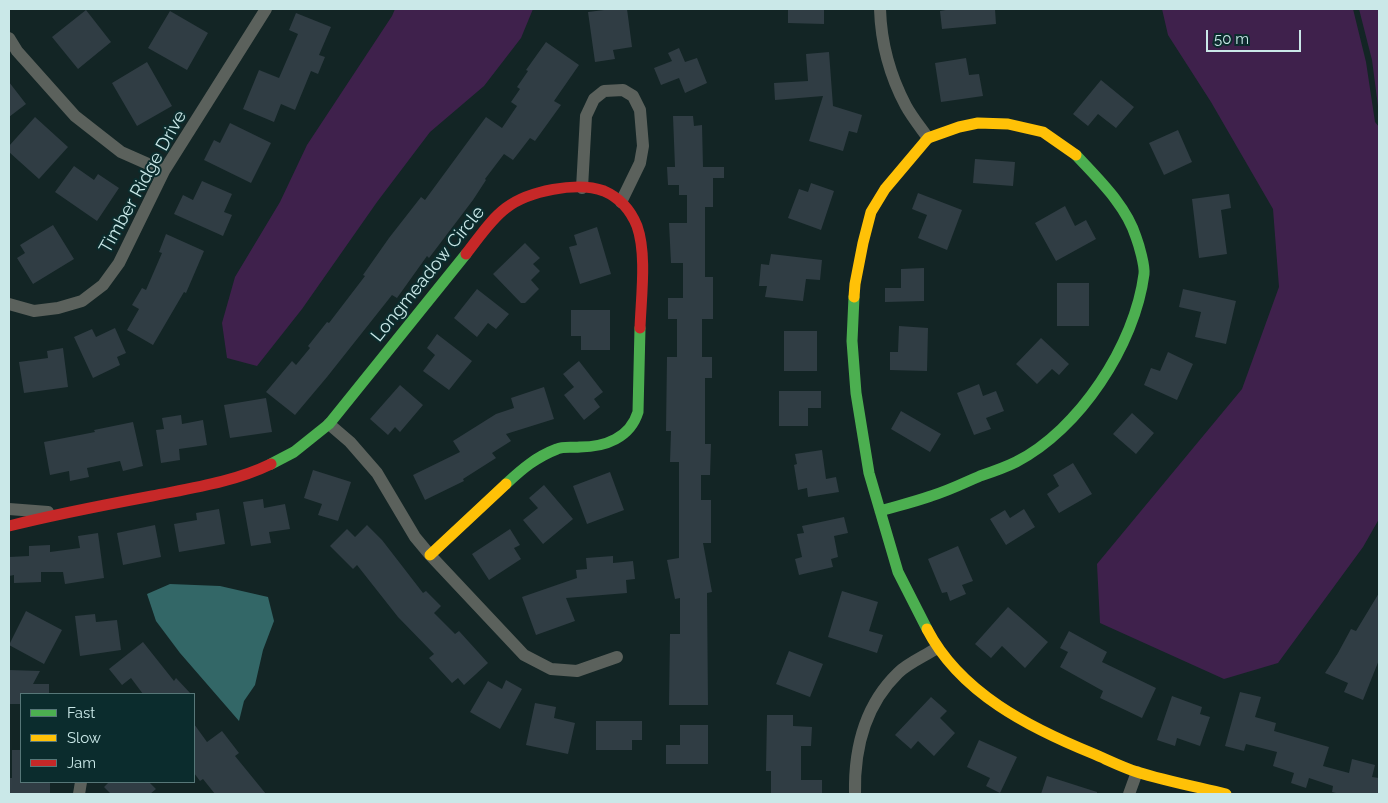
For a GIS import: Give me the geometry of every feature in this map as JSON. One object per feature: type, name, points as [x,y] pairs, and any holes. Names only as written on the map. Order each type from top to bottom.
[{"type":"street","name":"Timber Ridge Drive","points":[[9,304],[34,311],[58,308],[82,301],[103,285],[119,263],[164,171],[266,9]]},
{"type":"street","points":[[880,9],[880,31],[889,66],[906,107],[928,138]]},
{"type":"street","points":[[9,38],[17,51],[75,116],[107,143],[121,152],[164,171]]},
{"type":"street","points":[[582,188],[586,116],[594,99],[604,91],[623,90],[633,96],[640,110],[643,146],[640,163],[621,202]]},
{"type":"street","points":[[880,510],[932,496],[1016,462],[1049,440],[1080,411],[1108,371],[1123,342],[1136,308],[1144,272],[1136,236],[1121,207],[1074,153],[1043,132],[1008,124],[978,123],[959,127],[928,138],[897,174],[871,212],[855,284],[852,342],[856,393],[869,473],[898,572],[937,648],[970,684],[998,706],[1081,749],[1137,772],[1226,794]]},
{"type":"street","name":"Longmeadow Circle","points":[[9,526],[60,513],[197,487],[254,472],[294,452],[329,424],[491,223],[508,206],[533,194],[560,189],[582,188],[603,191],[621,202],[638,225],[642,244],[638,412],[635,422],[628,431],[614,441],[597,447],[559,448],[527,464],[430,555]]},
{"type":"street","points":[[329,424],[350,442],[377,473],[415,537],[430,555],[524,655],[551,669],[577,671],[617,657]]},
{"type":"street","name":"Longmeadow Circle","points":[[9,509],[60,513]]},
{"type":"street","points":[[854,794],[854,776],[860,739],[869,710],[899,671],[937,648]]},
{"type":"street","points":[[1129,794],[1137,772]]},
{"type":"shaded area","points":[[395,9],[533,9],[521,38],[484,86],[430,132],[377,202],[302,309],[257,366],[227,358],[222,323],[235,277],[280,202],[307,145]]},
{"type":"shaded area","points":[[1162,9],[1353,9],[1366,62],[1375,122],[1379,127],[1379,519],[1363,547],[1278,663],[1224,679],[1100,623],[1097,564],[1242,389],[1279,287],[1273,209],[1211,102],[1168,35]]},
{"type":"shaded area","points":[[1359,9],[1379,9],[1379,114],[1372,60]]},
{"type":"water","points":[[170,584],[220,586],[268,597],[274,621],[263,650],[255,685],[244,701],[239,721],[180,653],[156,621],[147,594]]},
{"type":"building","points":[[627,9],[632,47],[613,50],[615,59],[595,62],[588,12]]},
{"type":"building","points":[[788,9],[824,9],[824,24],[788,23]]},
{"type":"building","points":[[951,9],[995,9],[996,24],[942,29],[940,11]]},
{"type":"building","points":[[86,10],[111,42],[78,69],[52,37]]},
{"type":"building","points":[[170,11],[208,33],[187,70],[148,48]]},
{"type":"building","points":[[296,13],[331,27],[319,55],[325,57],[318,74],[311,71],[295,110],[281,104],[274,122],[243,109],[259,70],[279,78],[298,34],[289,30]]},
{"type":"building","points":[[546,42],[579,65],[554,101],[561,105],[535,141],[530,138],[513,160],[504,154],[485,179],[473,200],[429,258],[427,256],[397,298],[392,295],[295,415],[266,392],[292,361],[296,365],[310,348],[308,346],[327,322],[329,323],[365,276],[363,275],[389,238],[421,197],[425,200],[486,117],[502,128],[517,106],[511,102],[520,89],[517,87],[528,71],[526,70]]},
{"type":"building","points":[[679,48],[685,62],[697,58],[707,83],[685,93],[679,78],[661,85],[654,68],[672,61],[668,53]]},
{"type":"building","points":[[829,52],[833,106],[862,115],[857,133],[849,131],[843,151],[809,141],[823,96],[775,100],[774,83],[808,81],[806,54]]},
{"type":"building","points":[[966,58],[969,75],[979,74],[983,96],[941,102],[935,63]]},
{"type":"building","points":[[147,62],[172,106],[137,126],[112,83]]},
{"type":"building","points":[[1101,80],[1134,107],[1116,128],[1098,114],[1088,126],[1073,114]]},
{"type":"building","points":[[9,82],[26,104],[9,117]]},
{"type":"building","points":[[673,116],[693,116],[694,126],[702,125],[703,167],[724,167],[724,178],[713,178],[713,207],[705,207],[705,277],[713,277],[713,319],[702,319],[702,357],[712,357],[712,378],[705,378],[705,444],[711,444],[710,475],[701,475],[701,500],[711,500],[711,543],[703,543],[712,592],[707,593],[708,705],[669,705],[670,634],[680,634],[680,598],[675,599],[667,560],[679,558],[679,462],[670,462],[671,431],[666,431],[667,357],[677,357],[677,319],[668,319],[668,298],[683,298],[683,263],[671,263],[669,223],[687,223],[687,195],[679,195],[679,185],[668,185],[667,167],[675,167]]},
{"type":"building","points":[[35,117],[68,147],[39,179],[9,152],[9,146]]},
{"type":"building","points":[[230,123],[271,143],[251,183],[204,160],[214,140],[220,143]]},
{"type":"building","points":[[1178,130],[1192,162],[1164,175],[1149,143]]},
{"type":"building","points":[[975,159],[1015,162],[1013,186],[973,183]]},
{"type":"building","points":[[74,166],[94,180],[98,174],[119,188],[97,221],[55,192]]},
{"type":"building","points":[[202,181],[232,194],[224,212],[232,215],[223,236],[174,214],[183,195],[193,200]]},
{"type":"building","points":[[811,183],[834,191],[821,230],[788,218],[799,189],[808,192]]},
{"type":"building","points":[[918,193],[962,210],[947,250],[918,238],[927,215],[912,209]]},
{"type":"building","points":[[1229,194],[1231,208],[1221,210],[1227,254],[1199,258],[1192,199]]},
{"type":"building","points":[[1065,206],[1075,226],[1086,220],[1096,239],[1056,261],[1035,223]]},
{"type":"building","points":[[53,225],[74,259],[33,284],[17,258],[25,253],[20,245]]},
{"type":"building","points":[[597,227],[611,274],[580,284],[569,247],[577,245],[574,235]]},
{"type":"building","points":[[166,234],[204,251],[186,293],[184,292],[153,345],[127,330],[139,309],[132,305],[142,288],[146,290],[162,253],[159,252]]},
{"type":"building","points":[[525,243],[540,258],[533,264],[540,271],[531,280],[539,289],[525,303],[521,303],[493,274]]},
{"type":"building","points":[[771,254],[822,260],[820,280],[806,279],[803,301],[765,297],[767,286],[759,286],[761,264],[769,265]]},
{"type":"building","points":[[924,268],[924,301],[885,302],[885,288],[901,288],[901,269]]},
{"type":"building","points":[[1057,283],[1089,283],[1089,326],[1057,326]]},
{"type":"building","points":[[477,289],[509,314],[496,329],[488,323],[477,337],[454,318]]},
{"type":"building","points":[[1183,289],[1236,301],[1226,344],[1195,337],[1201,312],[1179,307]]},
{"type":"building","points":[[571,310],[610,310],[610,350],[581,350],[581,336],[571,336]]},
{"type":"building","points":[[899,326],[928,328],[927,371],[890,370],[890,352],[898,352]]},
{"type":"building","points":[[115,328],[126,353],[117,357],[120,365],[93,378],[74,337],[92,329],[96,337]]},
{"type":"building","points":[[784,331],[817,331],[817,371],[784,371]]},
{"type":"building","points":[[437,334],[472,361],[449,390],[423,371],[435,355],[427,348]]},
{"type":"building","points":[[1041,338],[1069,364],[1059,375],[1052,369],[1037,384],[1016,364]]},
{"type":"building","points":[[63,348],[68,387],[24,393],[19,362],[48,358],[47,351]]},
{"type":"building","points":[[1168,352],[1193,364],[1177,400],[1144,385],[1151,368],[1160,371]]},
{"type":"building","points":[[579,361],[603,392],[594,399],[600,407],[584,420],[564,395],[574,387],[563,374]]},
{"type":"building","points":[[979,384],[983,396],[996,391],[1004,411],[986,418],[991,429],[974,435],[957,393]]},
{"type":"building","points":[[400,385],[423,405],[400,432],[395,427],[388,435],[370,419]]},
{"type":"building","points":[[544,387],[554,419],[506,434],[511,441],[492,453],[496,458],[463,479],[464,481],[425,500],[413,475],[460,452],[453,441],[496,414],[514,408],[511,398]]},
{"type":"building","points":[[779,391],[821,391],[821,408],[808,408],[808,426],[779,426]]},
{"type":"building","points":[[266,398],[272,432],[230,438],[224,405]]},
{"type":"building","points":[[901,411],[941,434],[930,452],[891,429]]},
{"type":"building","points":[[1132,413],[1154,433],[1136,454],[1113,434]]},
{"type":"building","points":[[181,415],[182,424],[203,420],[207,445],[179,449],[180,460],[161,463],[156,430],[164,429],[162,418]]},
{"type":"building","points":[[133,422],[143,466],[123,471],[120,461],[87,468],[89,477],[70,481],[69,471],[50,475],[44,442]]},
{"type":"building","points":[[822,450],[826,479],[836,477],[839,492],[808,497],[807,488],[798,490],[794,465],[797,464],[795,454]]},
{"type":"building","points":[[1073,463],[1092,494],[1059,513],[1047,494],[1059,486],[1053,475]]},
{"type":"building","points":[[313,470],[351,482],[338,521],[318,515],[322,504],[304,498]]},
{"type":"building","points":[[610,472],[624,510],[587,524],[573,486]]},
{"type":"building","points":[[544,485],[573,519],[543,544],[523,520],[538,508],[529,498]]},
{"type":"building","points":[[263,499],[264,508],[285,504],[290,529],[269,532],[271,543],[251,546],[243,502]]},
{"type":"building","points":[[219,509],[225,544],[179,552],[174,524],[197,520],[196,513]]},
{"type":"building","points":[[1024,509],[1035,527],[1006,545],[990,519],[1005,510],[1010,518]]},
{"type":"building","points":[[844,517],[848,533],[834,536],[838,557],[831,559],[833,567],[799,575],[795,559],[802,557],[797,534],[804,533],[802,526]]},
{"type":"building","points":[[155,525],[161,557],[123,565],[117,533]]},
{"type":"building","points":[[367,525],[382,540],[423,593],[426,591],[441,606],[434,613],[455,634],[459,631],[488,663],[464,685],[458,678],[452,683],[429,658],[434,654],[398,617],[357,565],[353,569],[330,546],[347,529],[355,537]]},
{"type":"building","points":[[510,529],[520,545],[514,548],[521,559],[489,580],[472,554]]},
{"type":"building","points":[[98,533],[104,578],[65,584],[63,572],[41,572],[41,582],[14,583],[14,575],[9,576],[9,557],[29,556],[29,546],[50,545],[50,552],[80,548],[78,536]]},
{"type":"building","points":[[958,546],[973,581],[962,585],[966,594],[950,601],[947,592],[942,593],[928,559]]},
{"type":"building","points":[[613,556],[613,563],[633,561],[635,579],[626,580],[627,593],[566,598],[575,621],[536,635],[522,597],[577,578],[576,570],[587,569],[586,558]]},
{"type":"building","points":[[842,591],[878,602],[869,631],[883,635],[877,653],[828,637]]},
{"type":"building","points":[[1379,593],[1379,660],[1363,700],[1344,692],[1348,683],[1325,673],[1351,629],[1356,631]]},
{"type":"building","points":[[1008,607],[1048,642],[1025,668],[1002,646],[991,658],[975,644]]},
{"type":"building","points":[[26,611],[62,630],[44,664],[9,645]]},
{"type":"building","points":[[95,614],[96,622],[117,620],[121,650],[80,656],[75,616]]},
{"type":"building","points":[[1069,631],[1107,652],[1102,662],[1156,688],[1142,718],[1100,698],[1103,691],[1060,667],[1068,652],[1060,648]]},
{"type":"building","points":[[143,642],[174,681],[176,678],[190,693],[142,693],[131,678],[122,685],[109,669]]},
{"type":"building","points":[[789,651],[823,664],[810,697],[776,684]]},
{"type":"building","points":[[9,670],[40,671],[33,684],[49,684],[49,693],[20,693],[20,704],[9,704]]},
{"type":"building","points":[[506,680],[522,689],[500,729],[470,712],[488,681],[502,689]]},
{"type":"building","points":[[1240,692],[1261,697],[1255,717],[1276,723],[1274,731],[1329,747],[1323,766],[1349,773],[1352,759],[1375,765],[1372,777],[1379,778],[1379,794],[1340,794],[1332,792],[1333,786],[1309,778],[1306,788],[1291,783],[1294,773],[1273,766],[1277,752],[1246,744],[1244,751],[1225,746]]},
{"type":"building","points":[[1172,696],[1202,707],[1200,714],[1210,717],[1200,746],[1177,738],[1175,746],[1157,740]]},
{"type":"building","points":[[931,697],[947,711],[940,718],[955,733],[934,756],[918,741],[911,749],[895,735]]},
{"type":"building","points":[[535,703],[556,707],[554,718],[575,723],[568,754],[526,745]]},
{"type":"building","points":[[767,715],[793,715],[793,726],[812,727],[811,746],[801,746],[801,780],[822,780],[822,794],[771,794],[771,771],[766,771]]},
{"type":"building","points":[[596,721],[642,721],[642,740],[632,740],[632,750],[596,750]]},
{"type":"building","points":[[195,725],[207,742],[222,731],[239,753],[235,756],[266,794],[215,794],[203,779],[200,781],[195,774]]},
{"type":"building","points":[[680,725],[708,725],[708,764],[666,764],[666,745],[680,745]]},
{"type":"building","points":[[979,740],[1017,757],[1000,793],[986,786],[990,778],[967,767]]},
{"type":"building","points":[[12,750],[20,750],[20,783],[50,783],[50,794],[9,794],[9,778],[12,778]]},
{"type":"building","points":[[1047,776],[1097,792],[1097,794],[1041,794]]},
{"type":"building","points":[[108,783],[150,783],[156,789],[150,794],[111,794],[104,787]]},
{"type":"traffic: fast","points":[[880,511],[950,489],[998,470],[1039,448],[1082,407],[1100,383],[1116,356],[1129,329],[1138,301],[1144,274],[1143,261],[1136,237],[1126,214],[1102,183],[1076,155]]},
{"type":"traffic: fast","points":[[271,464],[294,452],[329,424],[466,254]]},
{"type":"traffic: fast","points":[[854,297],[852,341],[856,393],[869,473],[898,572],[927,629]]},
{"type":"traffic: fast","points":[[506,484],[530,464],[549,452],[563,448],[589,447],[607,443],[623,434],[629,428],[638,412],[640,328]]},
{"type":"traffic: slow","points":[[854,297],[863,243],[871,212],[885,189],[928,138],[959,127],[978,123],[1008,124],[1043,132],[1076,155]]},
{"type":"traffic: slow","points":[[430,555],[506,484]]},
{"type":"traffic: slow","points":[[927,629],[941,652],[958,672],[977,690],[1022,720],[1070,744],[1131,770],[1226,794]]},
{"type":"traffic: jam","points":[[466,254],[489,224],[515,202],[553,189],[580,187],[604,191],[620,201],[632,215],[640,237],[643,263],[640,328]]},
{"type":"traffic: jam","points":[[9,526],[213,484],[271,464]]}]
